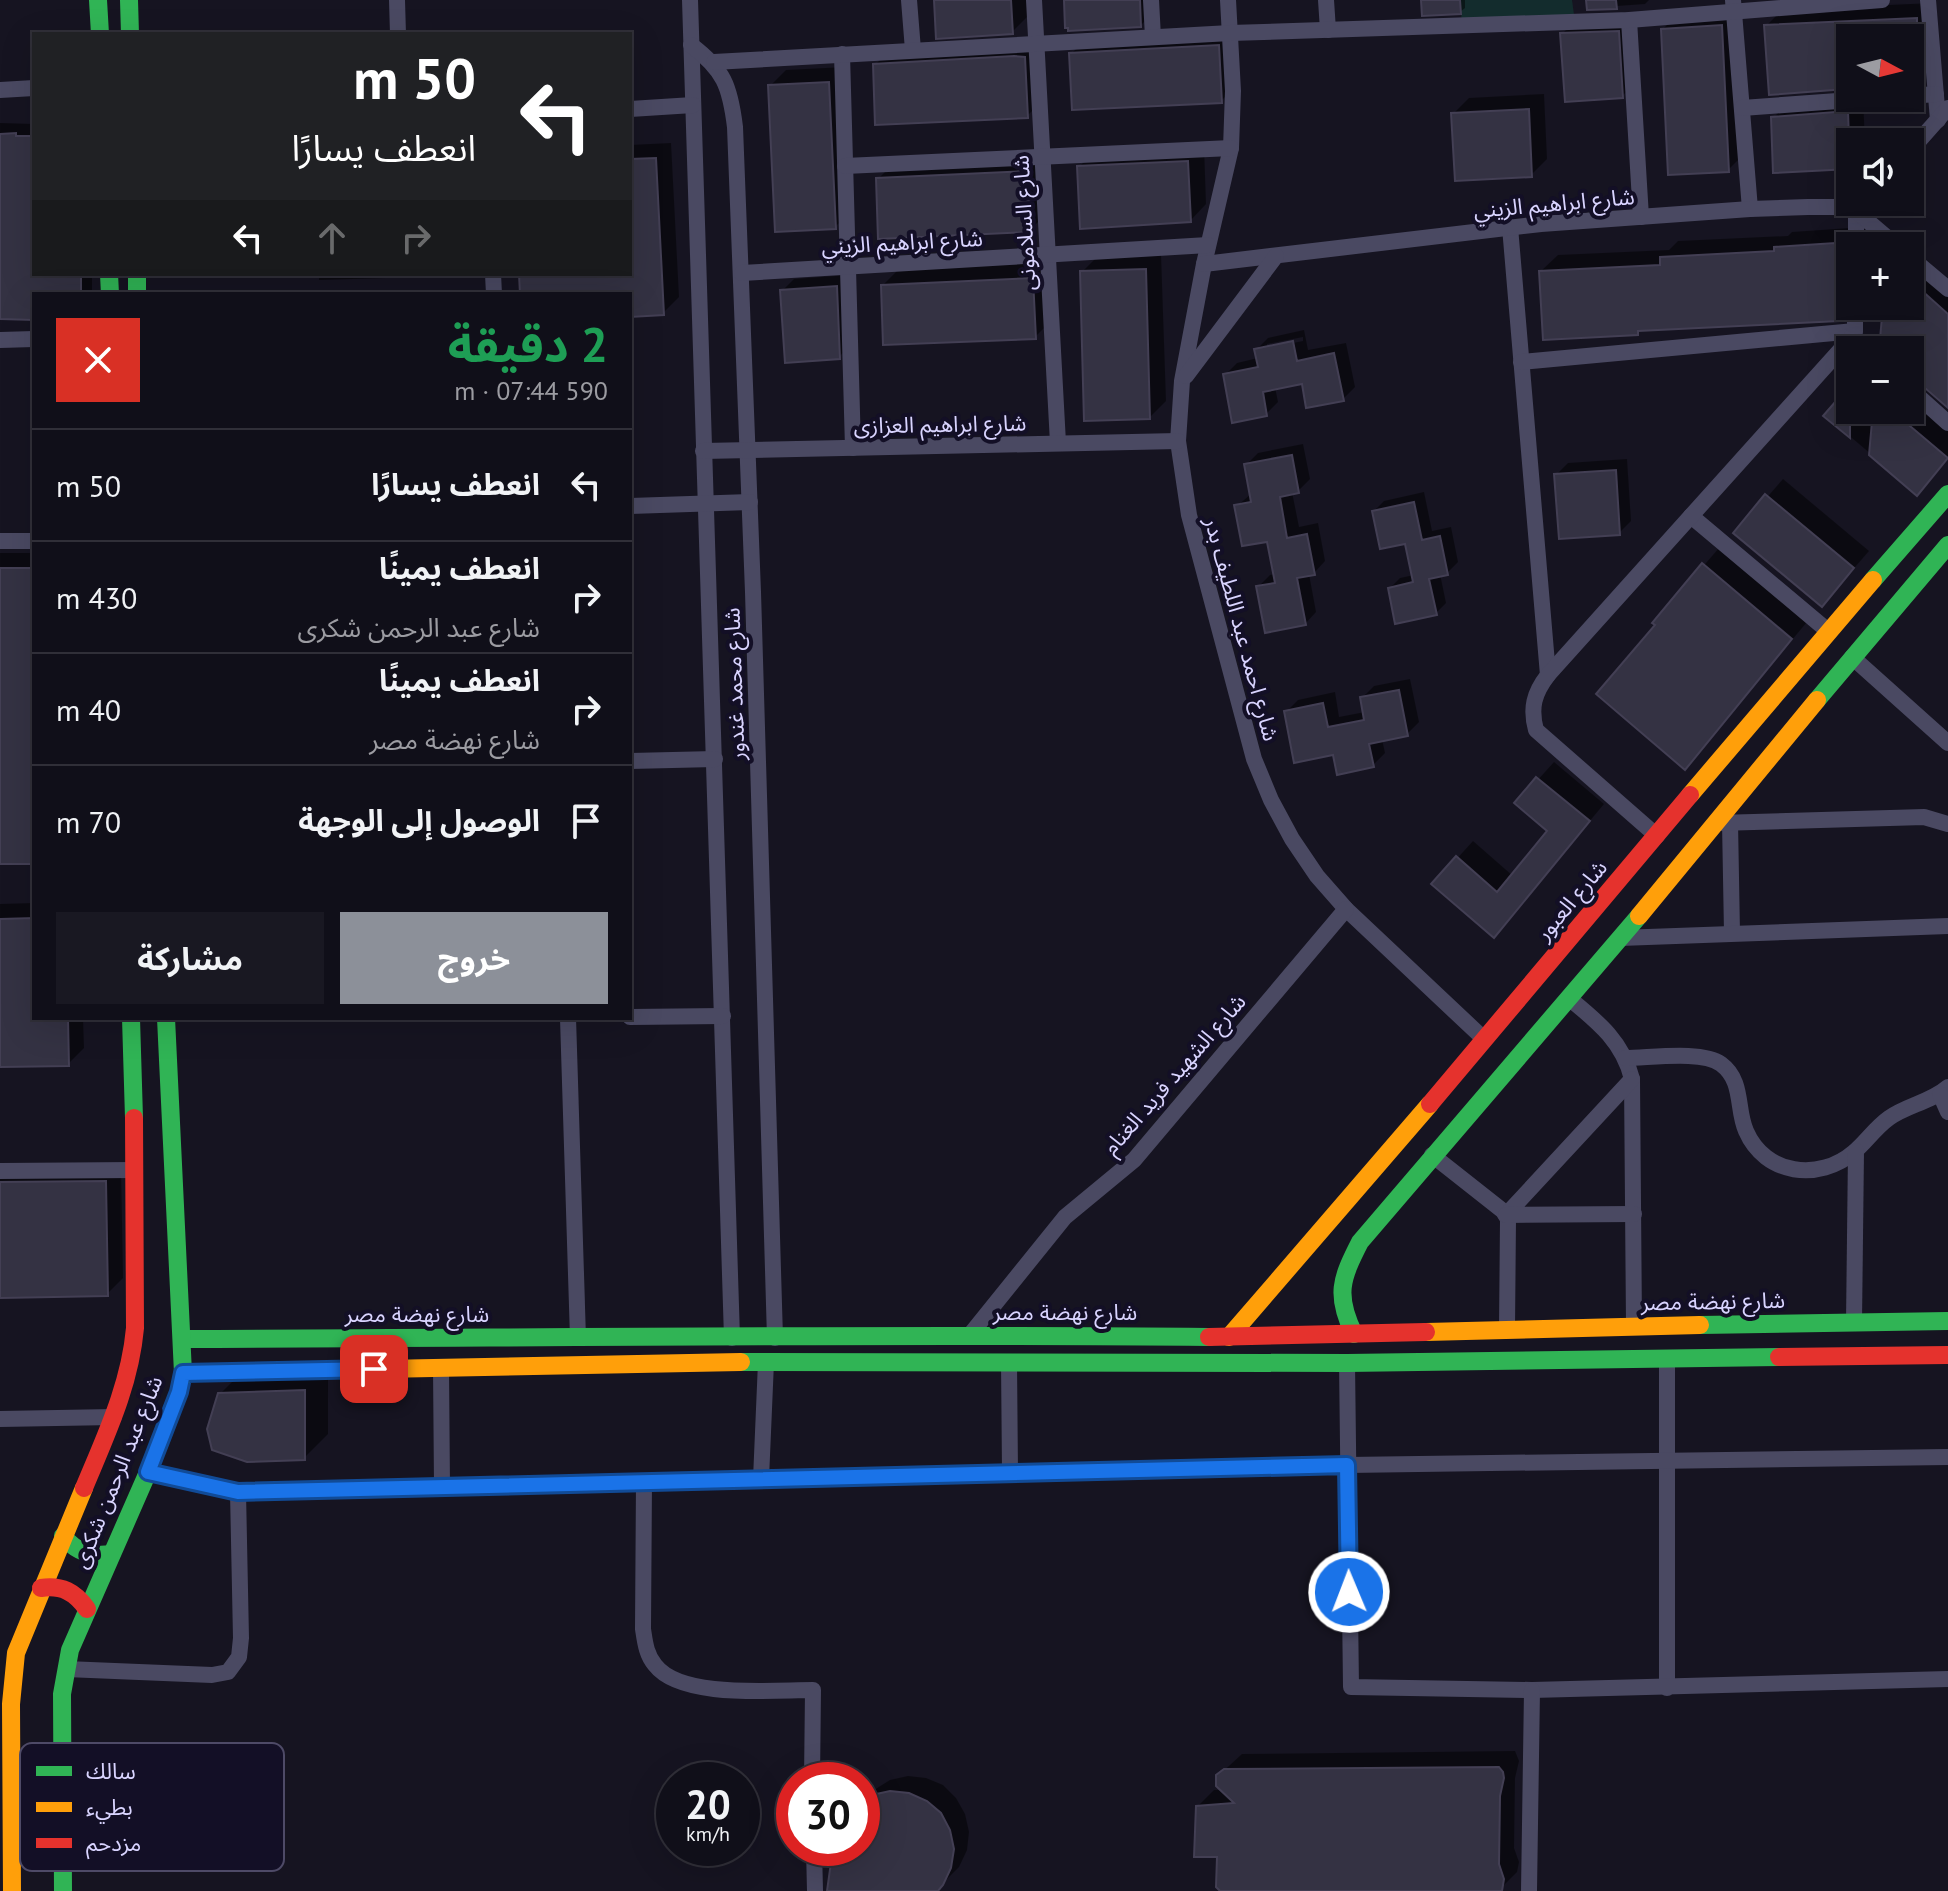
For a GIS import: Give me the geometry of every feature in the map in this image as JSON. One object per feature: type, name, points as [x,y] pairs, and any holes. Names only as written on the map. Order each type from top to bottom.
[{"type":"street","points":[[98,0],[100,32]]},
{"type":"street","points":[[129,0],[130,32]]},
{"type":"street","points":[[397,0],[398,32]]},
{"type":"street","name":"شارع محمد غندور","points":[[690,0],[732,1338]]},
{"type":"street","points":[[909,0],[913,50]]},
{"type":"street","name":"شارع السلامونى","points":[[1034,0],[1058,443]]},
{"type":"street","points":[[1151,0],[1153,37]]},
{"type":"street","name":"شارع احمد عبد اللطيف بدر","points":[[1228,0],[1233,91],[1231,148],[1204,264],[1182,381],[1178,441],[1189,515],[1254,759],[1292,839],[1317,876],[1346,909],[1484,1039]]},
{"type":"street","points":[[1326,0],[1328,30]]},
{"type":"street","points":[[714,62],[1230,33],[1629,20],[1733,6],[1882,0]]},
{"type":"street","points":[[1924,135],[1945,112],[1936,94],[1928,0]]},
{"type":"street","points":[[1733,6],[1750,209]]},
{"type":"street","points":[[1629,20],[1641,217]]},
{"type":"street","name":"شارع محمد غندور","points":[[691,45],[714,62],[732,104],[750,502],[775,1338]]},
{"type":"street","points":[[842,54],[853,448]]},
{"type":"street","points":[[0,90],[32,88]]},
{"type":"street","points":[[1924,95],[1936,94]]},
{"type":"street","points":[[1742,108],[1836,101]]},
{"type":"street","points":[[632,109],[693,105]]},
{"type":"street","points":[[845,166],[1231,148]]},
{"type":"street","name":"شارع ابراهيم الزيني","points":[[1204,264],[1510,227],[1750,209],[1836,207]]},
{"type":"street","points":[[1869,216],[1884,232]]},
{"type":"street","points":[[1510,227],[1548,675]]},
{"type":"street","name":"شارع ابراهيم الزيني","points":[[742,273],[1208,245]]},
{"type":"street","points":[[1182,381],[1276,256]]},
{"type":"street","points":[[1924,269],[1948,289]]},
{"type":"street","points":[[1657,836],[1536,730],[1532,716],[1533,701],[1548,675],[1853,335],[1854,320]]},
{"type":"street","points":[[1521,362],[1853,335]]},
{"type":"street","points":[[0,340],[32,339]]},
{"type":"street","points":[[1924,402],[1948,423]]},
{"type":"street","name":"شارع ابراهيم العزازى","points":[[703,451],[1178,441]]},
{"type":"street","name":"شارع العبور","points":[[1229,1337],[1948,494]]},
{"type":"street","points":[[632,506],[750,502]]},
{"type":"street","points":[[1691,516],[1828,631]]},
{"type":"street","points":[[0,541],[32,541]]},
{"type":"street","points":[[1354,1334],[1341,1305],[1341,1279],[1360,1242],[1620,938],[1724,822],[1852,657],[1948,545]]},
{"type":"street","points":[[1852,657],[1948,743]]},
{"type":"street","points":[[632,761],[715,759]]},
{"type":"street","points":[[1724,822],[1944,817]]},
{"type":"street","points":[[1724,822],[1732,933]]},
{"type":"street","name":"شارع الشهيد فريد الغنام","points":[[969,1336],[1065,1217],[1134,1160],[1346,909]]},
{"type":"street","points":[[1620,938],[1948,926]]},
{"type":"street","points":[[1570,999],[1613,1037],[1632,1079],[1634,1326]]},
{"type":"street","points":[[632,1017],[723,1016]]},
{"type":"street","name":"شارع عبد الرحمن شكرى","points":[[12,1891],[6,1680],[20,1639],[114,1417],[132,1360],[135,1328],[135,1170],[131,1020]]},
{"type":"street","name":"شارع عبد الرحمن شكرى","points":[[62,1743],[62,1694],[74,1641],[148,1472],[179,1392],[183,1373],[166,1020]]},
{"type":"street","points":[[568,1020],[578,1338]]},
{"type":"street","points":[[1625,1058],[1700,1057],[1721,1064],[1734,1079],[1744,1127],[1751,1141],[1772,1162],[1786,1168],[1815,1171],[1830,1167],[1856,1151],[1887,1120],[1944,1091],[1948,1112]]},
{"type":"street","points":[[1506,1215],[1632,1079]]},
{"type":"street","points":[[1450,1081],[1477,1103]]},
{"type":"street","points":[[1854,1323],[1856,1151]]},
{"type":"street","points":[[1432,1155],[1506,1215],[1510,1229],[1507,1329]]},
{"type":"street","points":[[0,1171],[135,1170]]},
{"type":"street","points":[[1506,1215],[1634,1214]]},
{"type":"street","name":"شارع نهضة مصر","points":[[182,1339],[1229,1337],[1948,1321]]},
{"type":"street","points":[[323,1338],[324,1370]]},
{"type":"street","points":[[183,1373],[766,1362],[1347,1363],[1948,1355]]},
{"type":"street","points":[[1667,1359],[1667,1688]]},
{"type":"street","points":[[761,1479],[766,1362]]},
{"type":"street","points":[[1009,1362],[1010,1473]]},
{"type":"street","points":[[1347,1363],[1351,1687],[1532,1690],[1948,1679]]},
{"type":"street","points":[[441,1368],[442,1486]]},
{"type":"street","points":[[0,1419],[114,1417]]},
{"type":"street","points":[[148,1472],[238,1492],[1347,1465],[1948,1457]]},
{"type":"street","points":[[644,1481],[643,1629],[647,1652],[656,1667],[676,1680],[700,1686],[727,1690],[813,1690],[812,1762]]},
{"type":"street","points":[[66,1669],[199,1675],[228,1672],[239,1657],[241,1638],[238,1492]]},
{"type":"street","points":[[63,1536],[81,1552],[101,1556],[111,1554]]},
{"type":"street","points":[[41,1588],[56,1586],[70,1591],[87,1609]]},
{"type":"street","points":[[1529,1891],[1532,1690]]},
{"type":"street","points":[[814,1866],[815,1891]]},
{"type":"street","name":"شارع عبد الرحمن شكرى","points":[[63,1871],[63,1891]]},
{"type":"green space","points":[[1460,0],[1572,0],[1575,22],[1462,25]]},
{"type":"building","points":[[934,0],[1011,0],[1013,34],[936,39]]},
{"type":"building","points":[[1064,0],[1140,0],[1141,27],[1068,31],[1065,28]]},
{"type":"building","points":[[1421,0],[1460,0],[1461,14],[1422,16]]},
{"type":"building","points":[[1586,0],[1616,0],[1617,9],[1587,10]]},
{"type":"building","points":[[1917,18],[1917,24],[1836,24],[1836,90],[1769,95],[1764,25]]},
{"type":"building","points":[[1722,25],[1729,172],[1668,175],[1661,29]]},
{"type":"building","points":[[1619,31],[1623,98],[1565,102],[1560,33]]},
{"type":"building","points":[[1219,45],[1222,103],[1072,110],[1069,53]]},
{"type":"building","points":[[1025,57],[1028,118],[875,125],[873,64]]},
{"type":"building","points":[[829,82],[836,229],[775,232],[768,85]]},
{"type":"building","points":[[1529,109],[1532,177],[1455,181],[1451,113]]},
{"type":"building","points":[[1848,112],[1849,128],[1836,128],[1836,170],[1773,173],[1771,117]]},
{"type":"building","points":[[0,134],[32,136],[32,276],[81,276],[81,292],[32,292],[32,320],[0,319]]},
{"type":"building","points":[[656,158],[664,315],[632,317],[632,292],[520,292],[519,276],[632,276],[632,159]]},
{"type":"building","points":[[1188,161],[1191,222],[1080,229],[1077,166]]},
{"type":"building","points":[[1028,171],[1031,232],[878,239],[876,178]]},
{"type":"building","points":[[1835,243],[1836,320],[1839,321],[1638,331],[1638,335],[1543,340],[1539,271],[1660,265],[1660,257],[1774,251],[1774,247]]},
{"type":"building","points":[[1146,269],[1150,419],[1084,421],[1080,271]]},
{"type":"building","points":[[1033,278],[1036,339],[883,345],[881,285]]},
{"type":"building","points":[[837,286],[840,359],[785,363],[780,290]]},
{"type":"building","points":[[1924,293],[1948,314],[1948,408],[1924,387],[1924,336],[1880,336],[1882,320],[1924,320]]},
{"type":"building","points":[[1293,341],[1297,361],[1334,353],[1344,401],[1306,408],[1302,384],[1263,392],[1267,416],[1232,423],[1223,374],[1258,367],[1254,349]]},
{"type":"building","points":[[1836,401],[1836,424],[1850,424],[1850,438],[1823,416]]},
{"type":"building","points":[[1872,424],[1908,424],[1948,458],[1917,496],[1869,455]]},
{"type":"building","points":[[1292,455],[1299,493],[1280,497],[1287,538],[1307,534],[1315,575],[1297,578],[1306,625],[1265,633],[1256,586],[1275,583],[1267,542],[1242,546],[1234,505],[1251,502],[1244,464]]},
{"type":"building","points":[[1616,470],[1620,535],[1559,539],[1554,474]]},
{"type":"building","points":[[1765,494],[1854,568],[1822,607],[1733,533]]},
{"type":"building","points":[[1414,502],[1422,540],[1440,536],[1448,575],[1429,579],[1437,615],[1395,624],[1388,588],[1413,582],[1405,544],[1380,549],[1372,511]]},
{"type":"building","points":[[1702,563],[1792,639],[1685,770],[1596,694],[1655,625],[1652,623]]},
{"type":"building","points":[[0,568],[32,568],[32,864],[0,864]]},
{"type":"building","points":[[1399,690],[1408,736],[1369,744],[1374,767],[1337,775],[1333,755],[1294,763],[1284,711],[1323,703],[1328,727],[1364,720],[1360,697]]},
{"type":"building","points":[[1536,777],[1590,821],[1494,938],[1431,884],[1456,856],[1497,892],[1547,831],[1514,803]]},
{"type":"building","points":[[32,918],[32,1020],[68,1020],[69,1066],[0,1067],[0,919]]},
{"type":"building","points":[[106,1181],[108,1296],[0,1298],[0,1182]]},
{"type":"building","points":[[305,1390],[305,1460],[247,1462],[212,1450],[207,1429],[218,1393]]},
{"type":"building","points":[[1499,1767],[1504,1778],[1500,1796],[1499,1864],[1504,1879],[1502,1891],[1220,1891],[1216,1887],[1217,1857],[1194,1857],[1196,1806],[1234,1803],[1216,1786],[1216,1775],[1224,1769]]},
{"type":"building","points":[[880,1793],[909,1793],[927,1801],[941,1813],[950,1830],[954,1849],[951,1868],[938,1891],[827,1891],[830,1866],[880,1866]]},
{"type":"traffic: fast","points":[[98,0],[100,32]]},
{"type":"traffic: fast","points":[[129,0],[130,32]]},
{"type":"traffic: fast","points":[[109,276],[110,292]]},
{"type":"traffic: fast","points":[[137,276],[137,292]]},
{"type":"traffic: fast","points":[[1873,580],[1948,494]]},
{"type":"traffic: fast","points":[[1817,700],[1948,545]]},
{"type":"traffic: fast","points":[[1354,1334],[1344,1308],[1343,1287],[1348,1266],[1360,1242],[1639,916]]},
{"type":"traffic: fast","points":[[131,1020],[134,1118]]},
{"type":"traffic: fast","points":[[62,1743],[62,1694],[70,1650],[148,1472],[179,1392],[183,1373],[166,1020]]},
{"type":"traffic: fast","points":[[1700,1325],[1948,1321]]},
{"type":"traffic: fast","points":[[182,1339],[1209,1337]]},
{"type":"traffic: fast","points":[[741,1362],[1347,1363],[1779,1357]]},
{"type":"traffic: fast","points":[[63,1536],[84,1552],[111,1554]]},
{"type":"traffic: fast","points":[[63,1871],[63,1891]]},
{"type":"traffic: slow","points":[[1690,795],[1873,580]]},
{"type":"traffic: slow","points":[[1639,916],[1817,700]]},
{"type":"traffic: slow","points":[[1229,1337],[1430,1104]]},
{"type":"traffic: slow","points":[[1426,1332],[1700,1325]]},
{"type":"traffic: slow","points":[[183,1373],[741,1362]]},
{"type":"traffic: slow","points":[[12,1891],[11,1704],[16,1653],[84,1488]]},
{"type":"traffic: jam","points":[[1430,1104],[1690,795]]},
{"type":"traffic: jam","points":[[84,1488],[116,1410],[128,1370],[135,1328],[134,1118]]},
{"type":"traffic: jam","points":[[1209,1337],[1426,1332]]},
{"type":"traffic: jam","points":[[1779,1357],[1948,1355]]},
{"type":"traffic: jam","points":[[41,1588],[67,1591],[87,1609]]},
{"type":"route","points":[[374,1369],[183,1373],[179,1392],[148,1472],[238,1492],[1347,1465],[1349,1592]]}]
